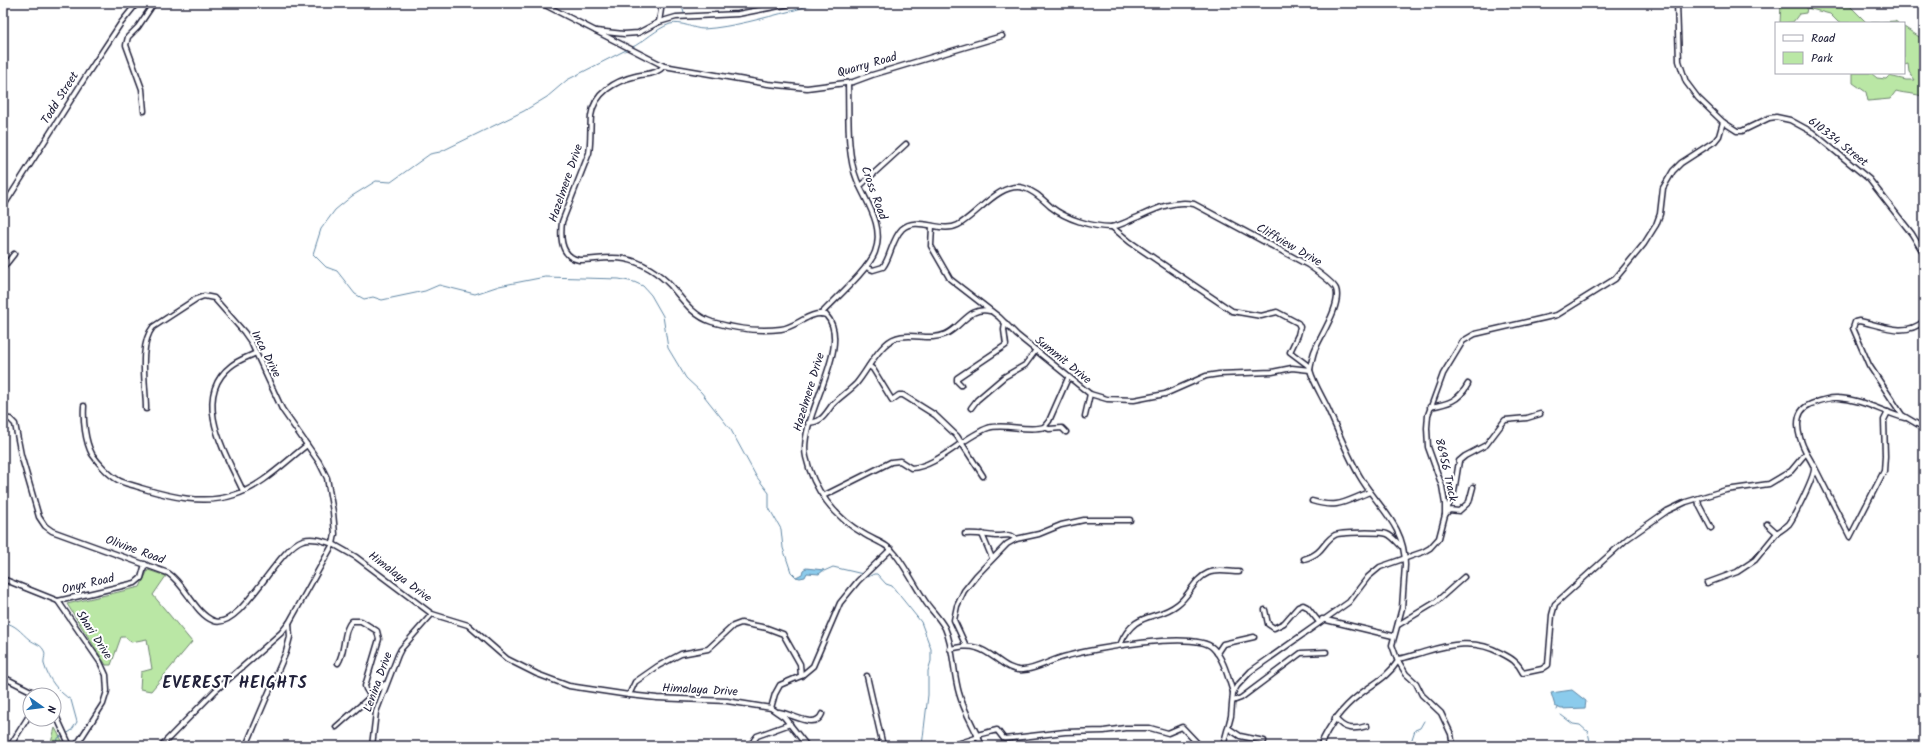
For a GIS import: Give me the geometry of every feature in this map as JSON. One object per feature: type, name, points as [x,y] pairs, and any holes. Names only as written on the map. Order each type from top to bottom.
[{"type":"street","name":"Todd Street","points":[[3,207],[88,73],[121,23],[137,3]]},
{"type":"street","points":[[144,110],[142,89],[126,45],[128,37],[138,27],[154,3]]},
{"type":"street","points":[[542,3],[664,66]]},
{"type":"street","points":[[658,22],[662,3]]},
{"type":"street","points":[[594,31],[631,34],[644,31],[658,22],[676,17],[738,14],[795,3]]},
{"type":"street","name":"610334 Street","points":[[1677,3],[1677,44],[1682,72],[1691,90],[1732,129],[1742,131],[1769,118],[1782,118],[1812,132],[1869,179],[1912,234],[1924,254]]},
{"type":"street","name":"Quarry Road","points":[[664,66],[793,88],[806,88],[848,83],[1002,36]]},
{"type":"street","name":"Hazelmere Drive","points":[[664,66],[658,72],[630,77],[609,87],[595,103],[591,116],[591,144],[589,153],[562,222],[560,233],[564,250],[574,259],[579,260],[616,258],[637,262],[660,276],[694,313],[711,322],[749,329],[774,330],[788,328],[811,316],[821,314],[826,315],[833,325],[833,343],[829,369],[808,423],[805,440],[805,454],[808,469],[823,496],[842,519],[851,526],[891,549],[944,627],[960,698],[982,746]]},
{"type":"street","name":"Cross Road","points":[[821,314],[866,267],[876,252],[877,233],[870,204],[857,180],[852,155],[848,83]]},
{"type":"street","name":"86956 Track","points":[[1233,693],[1240,682],[1260,663],[1354,598],[1374,571],[1387,564],[1423,552],[1435,543],[1442,528],[1445,515],[1442,486],[1427,440],[1427,428],[1430,407],[1443,374],[1460,344],[1468,337],[1557,315],[1615,279],[1644,244],[1656,225],[1660,214],[1663,188],[1669,177],[1681,163],[1719,136],[1723,122]]},
{"type":"street","points":[[860,186],[906,144]]},
{"type":"street","points":[[866,267],[873,270],[883,267],[902,229],[914,224],[951,227],[957,226],[999,194],[1011,188],[1020,187],[1035,193],[1059,213],[1068,217],[1112,227],[1130,242],[1232,311],[1261,316],[1277,312],[1295,320],[1298,323],[1300,330],[1290,352],[1310,369],[1356,470],[1370,492],[1393,520],[1402,546],[1405,559],[1402,608],[1398,625],[1393,636],[1392,645],[1397,660],[1406,674],[1416,683],[1422,694],[1441,713],[1451,734],[1453,746]]},
{"type":"street","name":"Cliffview Drive","points":[[1112,227],[1170,205],[1187,202],[1202,208],[1308,265],[1333,285],[1336,294],[1329,323],[1313,354],[1310,369]]},
{"type":"street","name":"Summit Drive","points":[[932,226],[931,246],[953,282],[1005,323],[1068,378],[1090,394],[1113,400],[1134,400],[1165,394],[1206,376],[1218,374],[1272,372],[1292,368],[1310,369]]},
{"type":"street","points":[[3,268],[14,254]]},
{"type":"street","name":"Inca Drive","points":[[146,409],[144,349],[148,333],[153,327],[196,299],[209,296],[219,302],[244,332],[256,353],[282,409],[319,462],[327,478],[333,512],[335,534],[333,544]]},
{"type":"street","points":[[808,423],[821,421],[834,404],[856,384],[885,344],[896,337],[908,335],[940,336],[950,332],[974,312],[985,310],[990,311]]},
{"type":"street","points":[[1905,418],[1869,365],[1853,328],[1855,322],[1859,321],[1880,328],[1901,329],[1915,326],[1924,321]]},
{"type":"street","points":[[961,385],[957,381],[957,378],[1006,345],[1004,330],[1005,323]]},
{"type":"street","points":[[971,408],[977,400],[1004,377],[1025,365],[1036,350]]},
{"type":"street","points":[[244,491],[219,438],[212,403],[215,389],[226,370],[235,363],[256,353]]},
{"type":"street","points":[[869,366],[873,369],[892,400],[901,395],[928,410],[957,436],[983,476]]},
{"type":"street","points":[[1044,428],[1049,421],[1068,378]]},
{"type":"street","points":[[1430,407],[1456,399],[1463,393],[1468,384]]},
{"type":"street","points":[[1085,416],[1090,394]]},
{"type":"street","points":[[1888,412],[1884,420],[1886,456],[1884,471],[1850,537],[1806,453],[1799,433],[1798,424],[1802,410],[1818,401],[1836,397],[1870,404],[1905,418],[1924,428]]},
{"type":"street","points":[[84,406],[84,420],[91,452],[113,476],[120,481],[168,496],[194,500],[220,499],[244,491],[258,483],[307,445]]},
{"type":"street","points":[[1445,515],[1454,492],[1458,464],[1461,458],[1486,445],[1505,420],[1527,418],[1540,414]]},
{"type":"street","name":"Olivine Road","points":[[4,418],[12,420],[15,424],[23,462],[39,517],[45,526],[52,531],[145,564],[173,576],[205,614],[214,620],[224,621],[232,616],[292,546],[308,539],[333,544]]},
{"type":"street","points":[[823,496],[891,462],[900,461],[911,468],[929,463],[962,442],[992,427],[1062,428],[1066,432]]},
{"type":"street","points":[[1320,746],[1335,718],[1358,696],[1389,674],[1397,660],[1460,644],[1476,644],[1490,647],[1515,661],[1523,673],[1542,669],[1548,665],[1552,615],[1556,604],[1628,539],[1667,511],[1698,499],[1734,488],[1769,484],[1791,472],[1806,453]]},
{"type":"street","points":[[1707,583],[1737,572],[1755,560],[1776,533],[1789,523],[1802,499],[1814,471],[1810,460]]},
{"type":"street","points":[[1445,515],[1449,510],[1459,511],[1469,502],[1473,487]]},
{"type":"street","points":[[1312,501],[1327,505],[1339,505],[1370,492]]},
{"type":"street","points":[[1698,499],[1699,505],[1711,528]]},
{"type":"street","points":[[966,646],[954,620],[956,606],[964,591],[992,558],[1007,544],[1016,539],[1039,534],[1084,520],[1130,520]]},
{"type":"street","points":[[1767,524],[1776,533]]},
{"type":"street","points":[[1304,559],[1319,553],[1332,537],[1341,533],[1351,532],[1386,534],[1402,546]]},
{"type":"street","points":[[965,534],[995,536],[1009,535],[1016,539]]},
{"type":"street","points":[[982,534],[992,558]]},
{"type":"street","points":[[161,746],[198,707],[268,645],[288,623],[333,544]]},
{"type":"street","name":"Himalaya Drive","points":[[333,544],[356,557],[432,614],[455,620],[468,626],[507,659],[537,674],[569,686],[629,695],[657,698],[727,701],[771,708],[779,712],[807,746]]},
{"type":"street","points":[[771,708],[775,694],[780,686],[801,676],[815,664],[836,609],[845,595],[891,549]]},
{"type":"street","name":"Onyx Road","points":[[3,579],[58,601],[135,583],[141,578],[145,564]]},
{"type":"street","points":[[1120,645],[1127,632],[1134,624],[1145,617],[1174,606],[1184,599],[1192,586],[1204,575],[1213,571],[1239,572]]},
{"type":"street","points":[[1398,625],[1436,602],[1464,577]]},
{"type":"street","name":"Shari Drive","points":[[58,601],[92,649],[106,675],[107,691],[103,704],[76,746]]},
{"type":"street","points":[[1265,610],[1268,624],[1274,628],[1284,623],[1298,607],[1303,605],[1308,607],[1321,621],[1393,636]]},
{"type":"street","name":"Lenina Drive","points":[[372,746],[376,712],[402,649],[432,614]]},
{"type":"street","points":[[338,663],[349,626],[352,621],[361,621],[377,631],[379,639],[365,686],[371,696]]},
{"type":"street","points":[[629,695],[635,682],[658,666],[681,654],[708,649],[733,626],[741,622],[770,629],[783,634],[800,664],[801,676]]},
{"type":"street","points":[[246,746],[286,652],[290,636],[288,623]]},
{"type":"street","points":[[1217,653],[1223,644],[1254,637]]},
{"type":"street","points":[[950,649],[966,646],[983,650],[1012,668],[1022,670],[1064,656],[1120,645],[1171,640],[1199,641],[1209,645],[1217,653],[1233,693],[1228,728],[1223,746]]},
{"type":"street","points":[[1232,701],[1241,698],[1301,653],[1326,652]]},
{"type":"street","points":[[867,676],[883,746]]},
{"type":"street","points":[[3,677],[23,687]]},
{"type":"street","points":[[336,727],[387,683]]},
{"type":"street","points":[[779,712],[790,714],[812,722],[818,720],[822,714]]},
{"type":"street","points":[[1335,718],[1340,724],[1348,728],[1367,726]]},
{"type":"street","points":[[746,746],[753,744],[757,736],[790,724]]},
{"type":"street","points":[[10,746],[22,727]]},
{"type":"street","points":[[61,727],[70,746]]},
{"type":"street","points":[[951,746],[997,730],[1004,739],[1008,740],[1022,736],[1065,732],[1104,731],[1125,728],[1150,728],[1168,733],[1182,727],[1200,746]]},
{"type":"street","points":[[1228,728],[1240,736],[1264,740]]},
{"type":"green space","points":[[1781,3],[1847,3],[1866,22],[1838,22],[1830,14],[1807,8],[1806,13],[1799,14],[1793,22],[1780,22]]},
{"type":"green space","points":[[1905,28],[1924,40],[1924,97],[1896,91],[1890,99],[1868,101],[1866,92],[1853,83],[1853,74],[1872,74],[1877,78],[1886,79],[1889,76],[1906,80],[1915,80],[1909,72],[1908,64],[1905,65]]},
{"type":"green space","points":[[148,570],[166,576],[153,595],[192,642],[151,691],[140,689],[141,672],[152,669],[147,639],[131,642],[125,637],[121,637],[111,665],[106,665],[67,604],[140,587]]},
{"type":"green space","points":[[55,728],[65,746],[50,746]]},
{"type":"water","points":[[806,568],[824,570],[819,574],[807,573],[805,577],[796,577],[802,574],[803,570]]},
{"type":"water","points":[[1572,690],[1586,701],[1585,708],[1561,709],[1555,706],[1551,693]]},
{"type":"waterway","points":[[681,3],[684,13]]},
{"type":"waterway","points":[[631,48],[660,29],[674,23],[700,29],[715,28],[759,19],[818,3]]},
{"type":"waterway","points":[[628,49],[567,80],[547,97],[524,111],[440,152],[430,154],[391,182],[376,181],[352,196],[335,210],[321,229],[313,254],[326,267],[337,271],[355,294],[364,299],[373,297],[382,300],[425,291],[439,285],[475,294],[499,286],[545,277],[619,279],[634,282],[643,286],[651,295],[663,316],[668,348],[686,378],[701,392],[731,430],[756,476],[769,493],[769,508],[781,529],[783,548],[791,572],[796,577]]},
{"type":"waterway","points":[[824,571],[833,567],[863,574]]},
{"type":"waterway","points":[[865,576],[868,577],[877,574],[886,584],[892,586],[921,622],[931,649],[931,661],[928,671],[928,695],[922,746]]},
{"type":"waterway","points":[[3,622],[15,627],[30,640],[41,646],[44,651],[44,664],[48,676],[58,689],[71,700],[77,722],[71,731],[66,734]]},
{"type":"waterway","points":[[1561,715],[1573,724],[1580,725],[1588,732],[1591,746]]},
{"type":"waterway","points":[[1413,746],[1412,739],[1415,730],[1420,728],[1424,721]]},
{"type":"waterway","points":[[57,746],[58,738],[63,735]]},
{"type":"district","name":"EVEREST HEIGHTS","points":[[235,683]]}]
